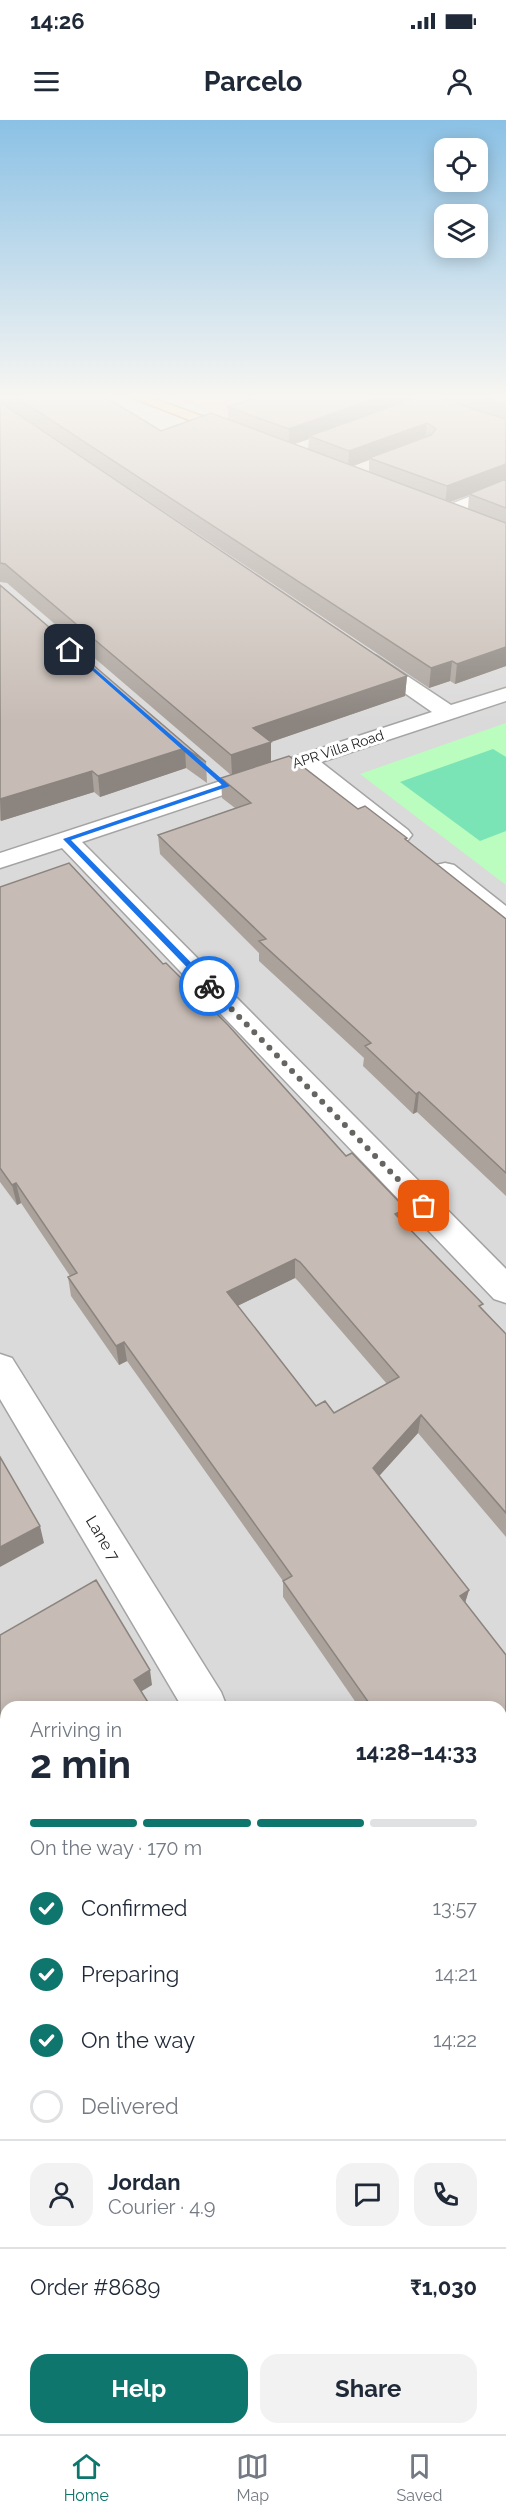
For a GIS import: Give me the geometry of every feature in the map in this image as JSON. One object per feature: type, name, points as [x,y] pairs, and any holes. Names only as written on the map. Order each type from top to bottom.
[{"type":"main road","points":[[432,506],[473,522]]},
{"type":"street","points":[[447,512],[461,506]]},
{"type":"street","points":[[354,649],[448,713]]},
{"type":"street","name":"APR Villa Road","points":[[0,861],[506,694]]},
{"type":"street","points":[[304,760],[506,919]]},
{"type":"street","points":[[208,770],[227,786]]},
{"type":"street","points":[[66,839],[506,1290]]},
{"type":"street","name":"Lane 7","points":[[0,1368],[202,1701]]},
{"type":"shaded area","points":[[0,506],[271,506],[506,644],[506,1701],[0,1701]]},
{"type":"green space","points":[[506,723],[506,885],[360,774]]},
{"type":"green space","points":[[493,749],[506,757],[506,831],[480,841],[400,782]]},
{"type":"building","points":[[0,506],[154,506],[407,676],[253,728],[271,742],[231,755],[5,564],[0,563]]},
{"type":"building","points":[[183,506],[460,506],[506,523],[506,647],[457,664],[452,661],[431,668]]},
{"type":"building","points":[[0,585],[206,762],[185,748],[98,776],[92,771],[0,799]]},
{"type":"building","points":[[289,756],[358,809],[365,806],[506,919],[506,1173],[419,1092],[416,1094],[365,1046],[371,1043],[259,941],[266,939],[158,835],[251,803],[221,778]]},
{"type":"building","points":[[69,863],[163,964],[166,963],[228,1025],[346,1156],[352,1153],[406,1209],[395,1214],[483,1304],[479,1306],[506,1334],[506,1513],[421,1415],[373,1468],[469,1590],[460,1596],[506,1655],[506,1701],[368,1701],[283,1581],[292,1576],[124,1342],[116,1346],[68,1277],[77,1273],[16,1183],[12,1185],[0,1168],[0,887]],"holes":[[[295,1259],[399,1377],[334,1413],[325,1401],[316,1406],[227,1292]]]},
{"type":"building","points":[[0,1457],[40,1526],[0,1547]]},
{"type":"building","points":[[96,1580],[150,1670],[134,1680],[147,1701],[0,1701],[0,1635]]},
{"type":"way so far","points":[[209,986],[424,1206]]},
{"type":"route","points":[[70,650],[227,786],[66,839],[209,986]]}]
